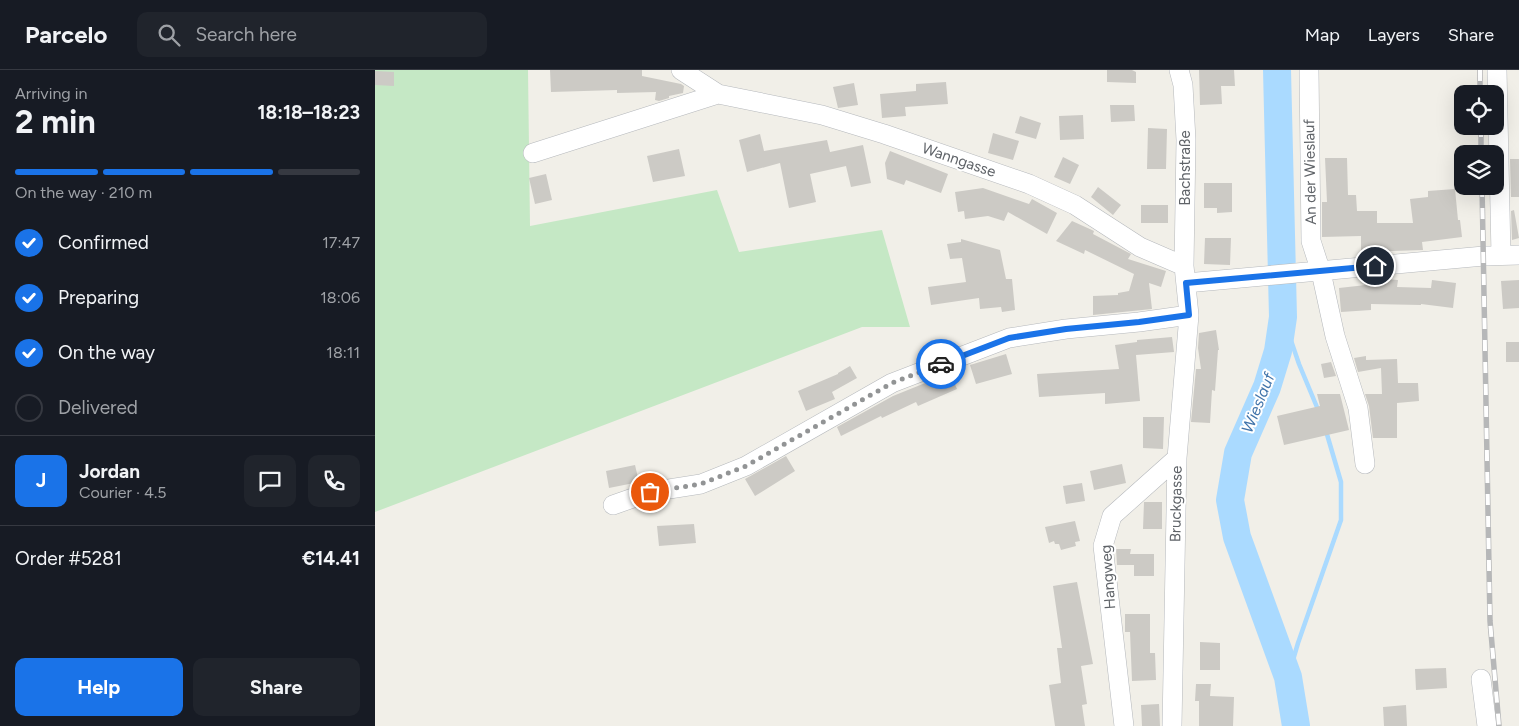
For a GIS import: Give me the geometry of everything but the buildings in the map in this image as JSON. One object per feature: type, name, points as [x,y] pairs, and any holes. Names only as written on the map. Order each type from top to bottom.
[{"type":"street","name":"Wanngasse","points":[[681,70],[718,94],[822,115],[884,134],[1029,184],[1075,205],[1185,275]]},
{"type":"street","name":"Bachstraße","points":[[1179,70],[1183,85],[1186,140],[1185,275]]},
{"type":"street","name":"An der Wieslauf","points":[[1309,70],[1311,241],[1315,272]]},
{"type":"street","points":[[1185,275],[1251,278],[1510,255],[1497,70]]},
{"type":"street","name":"Wanngasse","points":[[533,153],[718,94]]},
{"type":"street","points":[[1315,272],[1359,408],[1365,464]]},
{"type":"street","name":"Bruckgasse","points":[[1172,726],[1177,458],[1189,315],[1185,275]]},
{"type":"street","points":[[613,505],[650,492],[701,484],[746,466],[892,383],[1009,338],[1066,329],[1189,315]]},
{"type":"street","name":"Hangweg","points":[[1124,726],[1103,546],[1112,516],[1177,458]]},
{"type":"street","points":[[1481,679],[1487,726]]},
{"type":"green space","points":[[375,70],[528,70],[530,226],[717,190],[739,252],[882,230],[910,327],[862,327],[375,512]]},
{"type":"waterway","name":"Wieslauf","points":[[1277,70],[1283,317],[1278,351],[1267,387],[1238,453],[1230,500],[1237,537],[1288,677],[1296,726]]},
{"type":"waterway","points":[[1283,317],[1299,364],[1319,412]]},
{"type":"waterway","points":[[1288,677],[1341,520],[1341,482],[1326,431]]},
{"type":"railway","points":[[1480,70],[1480,85]]},
{"type":"railway","points":[[1481,135],[1481,145]]},
{"type":"railway","points":[[1482,195],[1490,621],[1499,726]]},
{"type":"way so far","points":[[650,492],[701,484],[746,466],[892,383],[941,364]]},
{"type":"route","points":[[941,364],[1009,338],[1066,329],[1189,315],[1186,283],[1375,266]]}]
